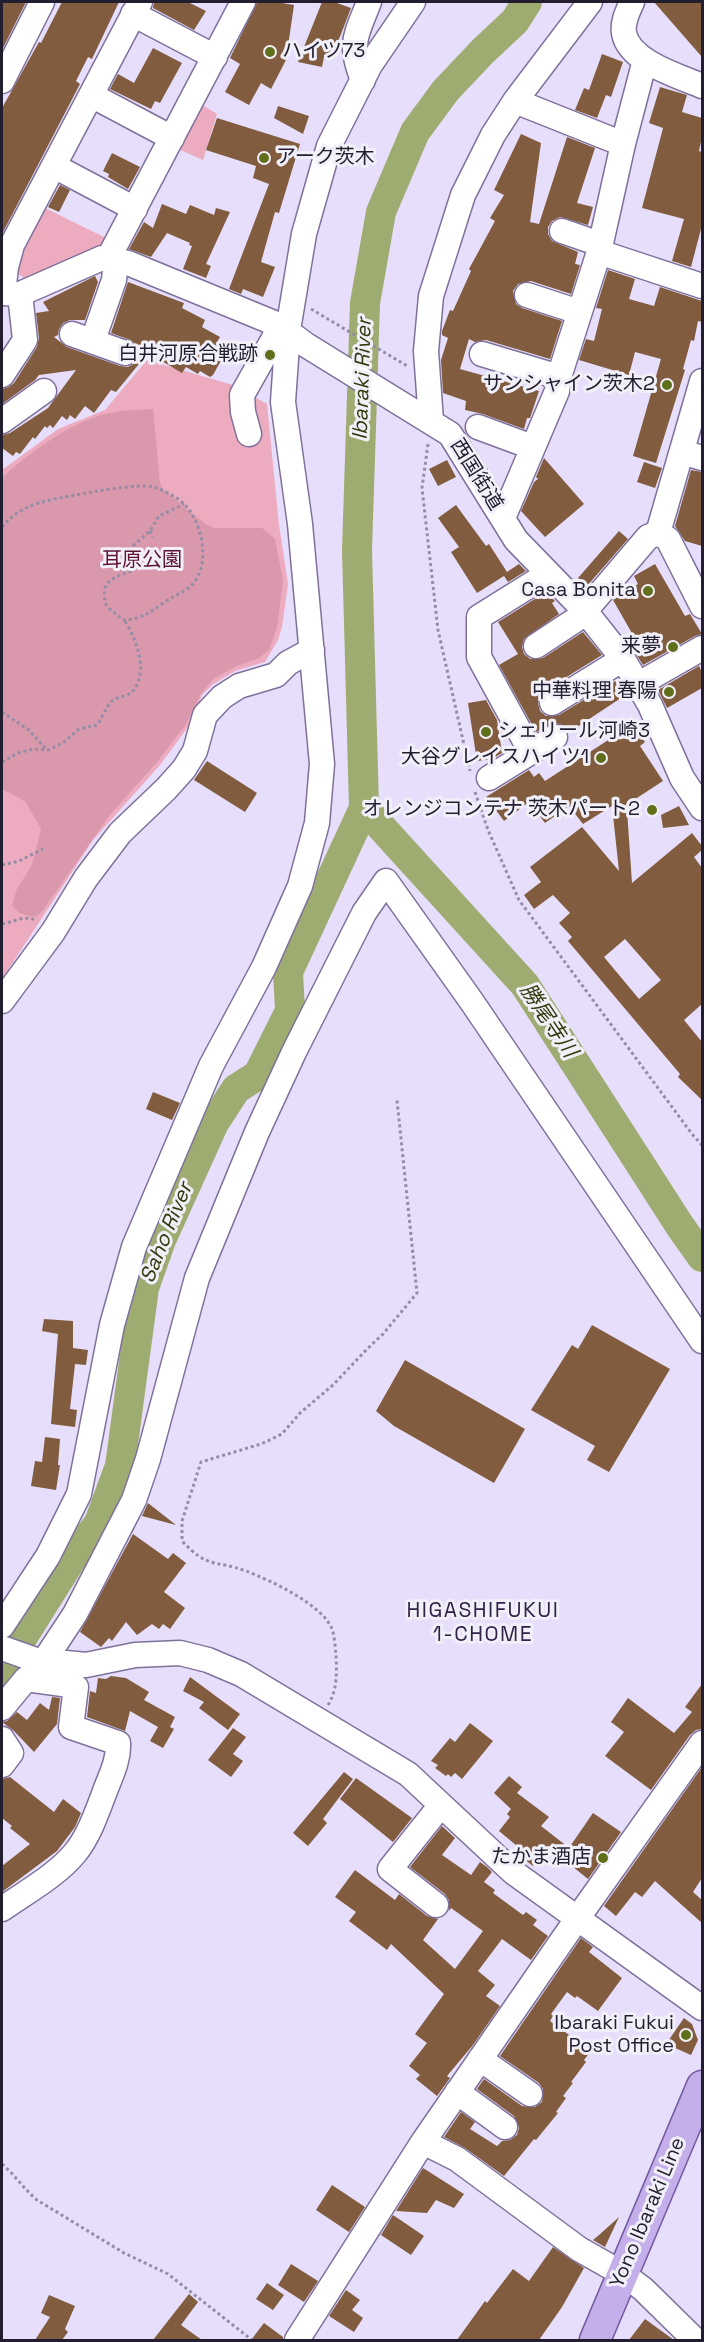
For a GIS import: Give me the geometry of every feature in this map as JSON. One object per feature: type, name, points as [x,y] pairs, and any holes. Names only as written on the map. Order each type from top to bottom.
[{"type":"main road","name":"Yono Ibaraki Line","points":[[595,2340],[702,2086]]},
{"type":"street","points":[[2,81],[42,2]]},
{"type":"street","points":[[124,353],[83,337],[114,280],[112,260],[135,208],[243,2]]},
{"type":"street","points":[[363,80],[353,43],[369,2]]},
{"type":"street","points":[[3,1620],[48,1556],[79,1494],[112,1324],[134,1247],[211,1066],[264,967],[300,886],[317,823],[322,764],[300,524],[283,402],[304,234],[329,146],[363,80],[412,2]]},
{"type":"street","points":[[431,421],[426,351],[430,296],[463,195],[493,135],[515,101],[590,2]]},
{"type":"street","points":[[632,2],[625,16],[623,32],[635,54],[702,86]]},
{"type":"street","points":[[2,375],[25,340],[8,293],[6,267],[12,246],[137,8],[214,57]]},
{"type":"street","points":[[503,518],[557,391],[559,377],[599,248],[622,144],[645,60]]},
{"type":"street","points":[[91,95],[172,138]]},
{"type":"street","points":[[515,101],[622,144]]},
{"type":"street","points":[[54,166],[135,208]]},
{"type":"street","points":[[562,231],[599,248],[702,286]]},
{"type":"street","points":[[8,293],[102,258],[112,260]]},
{"type":"street","name":"西国街道","points":[[112,260],[128,263],[291,333],[450,434],[516,540],[585,612],[623,659],[639,684],[682,778],[702,808]]},
{"type":"street","points":[[527,296],[579,312]]},
{"type":"street","points":[[249,434],[243,412],[242,395],[273,340],[291,333]]},
{"type":"street","points":[[482,354],[559,377]]},
{"type":"street","points":[[536,645],[585,612],[648,537],[658,533],[692,455],[702,381]]},
{"type":"street","points":[[2,421],[44,391]]},
{"type":"street","points":[[477,428],[532,447]]},
{"type":"street","points":[[658,533],[668,539],[702,606]]},
{"type":"street","points":[[531,752],[479,657],[480,617],[548,574]]},
{"type":"street","points":[[639,684],[702,648]]},
{"type":"street","points":[[2,1001],[53,932],[86,878],[120,833],[184,769],[195,751],[205,715],[222,697],[239,686],[276,675],[288,663],[312,650]]},
{"type":"street","points":[[552,703],[623,659]]},
{"type":"street","points":[[478,781],[555,737]]},
{"type":"street","points":[[40,1660],[75,1614],[134,1500],[148,1459],[197,1278],[294,1052],[364,913],[386,881],[472,1002],[702,1341]]},
{"type":"street","points":[[2,1648],[40,1660],[72,1674]]},
{"type":"street","points":[[2,1708],[26,1679],[72,1674],[86,1665],[135,1655],[180,1653],[208,1660],[241,1674],[408,1774],[513,1872],[702,2008]]},
{"type":"street","points":[[2,1909],[75,1854],[98,1810],[118,1755],[118,1743],[71,1727],[76,1688],[72,1674]]},
{"type":"street","points":[[2,1739],[11,1753],[2,1765]]},
{"type":"street","points":[[297,2340],[423,2142],[702,1743]]},
{"type":"street","points":[[436,1905],[390,1869],[441,1805]]},
{"type":"street","points":[[480,2058],[530,2094]]},
{"type":"street","points":[[457,2092],[505,2127]]},
{"type":"street","points":[[423,2142],[457,2159],[579,2248],[623,2274],[643,2289],[695,2340]]},
{"type":"path","points":[[302,304],[418,373]]},
{"type":"path","points":[[431,421],[422,488],[438,630],[478,781],[488,830],[519,900],[702,1145]]},
{"type":"path","points":[[2,527],[15,513],[27,507],[49,500],[108,491],[151,486],[184,504],[193,516],[202,542],[201,568],[198,577],[189,589],[165,601],[148,615],[124,620]]},
{"type":"path","points":[[137,564],[134,545],[150,531],[159,516],[184,504]]},
{"type":"path","points":[[150,531],[153,537]]},
{"type":"path","points":[[2,762],[25,751],[48,750],[79,729],[97,725],[111,703],[134,690],[137,684],[140,654],[132,632],[124,620],[107,607],[104,599],[108,582],[112,578],[134,570]]},
{"type":"path","points":[[2,712],[29,730],[48,750]]},
{"type":"path","points":[[2,865],[19,861],[43,849]]},
{"type":"path","points":[[2,924],[20,918],[32,919],[53,932]]},
{"type":"path","points":[[319,1720],[331,1702],[336,1688],[333,1629],[322,1613],[287,1591],[245,1570],[206,1562],[195,1555],[182,1541],[183,1521],[201,1462],[261,1444],[282,1434],[300,1413],[333,1385],[383,1334],[417,1293],[397,1100]]},
{"type":"path","points":[[2,2164],[14,2173],[24,2189],[37,2200],[124,2253],[168,2274],[252,2340]]},
{"type":"green space","points":[[204,106],[217,114],[203,160],[176,148],[196,110]]},
{"type":"green space","points":[[41,206],[108,239],[105,246],[27,280],[14,271],[21,247]]},
{"type":"green space","name":"耳原公園","points":[[147,360],[233,385],[267,404],[279,525],[288,584],[282,627],[278,640],[265,662],[235,671],[212,685],[202,695],[188,727],[160,765],[93,840],[2,979],[2,470],[58,429],[105,410]]},
{"type":"green space","name":"耳原公園","points":[[153,409],[160,483],[163,489],[205,524],[214,528],[262,528],[275,539],[283,580],[277,628],[269,650],[259,658],[237,666],[213,679],[201,694],[186,724],[158,761],[109,816],[41,913],[35,917],[19,913],[12,905],[17,889],[32,865],[41,829],[25,801],[2,789],[2,478],[38,448],[81,423],[110,413]]},
{"type":"building","points":[[2,2],[26,2],[2,50]]},
{"type":"building","points":[[62,2],[119,2],[92,59],[88,57],[76,81],[80,84],[2,234],[2,108],[39,42],[41,43]]},
{"type":"building","points":[[154,2],[188,2],[206,11],[194,30],[153,8]]},
{"type":"building","points":[[257,2],[294,5],[286,60],[271,89],[261,83],[249,105],[225,92],[240,64],[230,58]]},
{"type":"building","points":[[322,2],[334,2],[351,8],[331,60],[324,57],[322,67],[298,62]]},
{"type":"building","points":[[654,2],[702,2],[702,57]]},
{"type":"building","points":[[153,48],[182,63],[160,103],[155,101],[151,109],[110,89],[118,74],[134,83]]},
{"type":"building","points":[[602,54],[623,62],[611,97],[606,95],[597,118],[575,110],[584,88],[589,90]]},
{"type":"building","points":[[660,87],[687,95],[682,112],[702,118],[699,151],[702,152],[702,225],[691,267],[672,261],[684,219],[642,208],[663,128],[649,123]]},
{"type":"building","points":[[278,106],[309,116],[303,134],[274,118]]},
{"type":"building","name":"アーク茨木","points":[[217,118],[300,144],[279,213],[275,212],[261,262],[275,267],[263,297],[243,289],[241,294],[229,289],[269,184],[253,178],[256,166],[206,150]]},
{"type":"building","points":[[521,134],[541,143],[530,222],[539,224],[567,137],[595,148],[577,203],[593,207],[588,225],[560,217],[552,221],[548,227],[548,234],[552,241],[578,252],[575,264],[580,265],[571,294],[531,281],[518,284],[513,291],[516,304],[522,308],[562,321],[550,359],[486,340],[475,342],[469,339],[460,369],[539,391],[524,429],[465,410],[466,401],[443,393],[441,360],[448,338],[442,335],[442,331],[450,310],[453,311],[471,271],[469,269],[495,221],[490,218],[504,195],[494,190]]},
{"type":"building","points":[[112,153],[140,167],[128,189],[108,177],[109,174],[103,171]]},
{"type":"building","points":[[60,185],[70,190],[59,212],[48,207]]},
{"type":"building","points":[[162,204],[186,214],[190,205],[214,215],[216,208],[230,212],[206,264],[211,266],[206,278],[183,269],[192,246],[167,233],[151,257],[129,249],[144,222],[153,228]]},
{"type":"building","points":[[608,270],[635,279],[629,299],[654,306],[660,287],[702,301],[702,322],[698,321],[694,341],[691,340],[683,369],[685,370],[656,463],[633,456],[661,359],[635,352],[629,375],[579,360],[586,339],[594,341],[602,309],[596,308]]},
{"type":"building","points":[[95,276],[98,282],[85,320],[70,320],[63,323],[58,335],[54,337],[67,347],[120,366],[128,367],[135,363],[139,351],[136,344],[111,333],[128,282],[184,303],[182,308],[205,320],[202,327],[220,337],[217,342],[228,348],[210,377],[200,371],[198,374],[186,367],[182,373],[148,353],[116,392],[111,390],[94,413],[85,406],[75,419],[70,415],[67,420],[62,416],[53,428],[50,425],[47,428],[45,426],[20,454],[16,452],[13,456],[2,448],[2,435],[10,433],[48,408],[76,370],[39,375],[2,404],[2,389],[14,383],[37,347],[39,338],[36,313],[49,311],[43,302]]},
{"type":"building","points":[[544,458],[584,504],[545,537],[521,511],[534,482],[538,479],[536,477]]},
{"type":"building","points":[[447,460],[456,477],[438,486],[429,469]]},
{"type":"building","points":[[644,462],[662,468],[655,488],[637,482]]},
{"type":"building","points":[[691,470],[702,472],[702,546],[685,541],[675,526]]},
{"type":"building","points":[[456,505],[486,546],[489,544],[507,572],[519,564],[526,571],[508,582],[504,576],[477,593],[451,552],[459,547],[438,518]]},
{"type":"building","points":[[619,531],[628,539],[587,586],[578,578]]},
{"type":"building","points":[[655,564],[685,616],[690,614],[702,634],[643,665],[631,646],[637,642],[613,600],[638,584],[634,576]]},
{"type":"building","points":[[546,592],[555,601],[552,603],[559,614],[524,639],[522,647],[524,654],[530,659],[543,658],[583,632],[602,655],[544,691],[538,703],[540,711],[546,716],[559,715],[615,681],[624,696],[568,733],[562,725],[555,723],[536,732],[499,665],[518,654],[498,622]]},
{"type":"building","points":[[699,666],[702,672],[702,688],[667,708],[658,690]]},
{"type":"building","name":"シェリール河崎3","points":[[486,700],[497,720],[502,753],[492,759],[477,761],[468,703]]},
{"type":"building","points":[[633,724],[645,742],[640,746],[663,781],[617,811],[627,810],[632,883],[692,833],[702,846],[702,850],[694,857],[702,868],[702,1004],[684,1020],[702,1042],[702,1100],[678,1077],[680,1074],[568,941],[572,937],[559,923],[570,913],[553,895],[534,909],[524,895],[541,882],[530,867],[582,827],[619,871],[612,806],[583,824],[569,806],[545,823],[529,802],[504,821],[486,797],[529,770],[534,777],[539,773],[545,781]],"holes":[[[625,939],[661,980],[639,999],[604,957]]]},
{"type":"building","points":[[207,761],[257,793],[245,812],[194,780]]},
{"type":"building","points":[[679,806],[689,825],[663,828],[661,815]]},
{"type":"building","points":[[153,1092],[180,1103],[172,1120],[146,1109]]},
{"type":"building","points":[[44,1319],[73,1321],[73,1348],[88,1350],[86,1365],[75,1364],[70,1409],[77,1410],[75,1427],[51,1424],[58,1334],[42,1331]]},
{"type":"building","points":[[592,1325],[670,1369],[609,1472],[587,1460],[595,1446],[531,1410],[572,1345],[578,1349]]},
{"type":"building","points":[[405,1360],[525,1429],[494,1483],[394,1426],[376,1411]]},
{"type":"building","points":[[45,1437],[60,1439],[58,1465],[60,1465],[56,1490],[31,1486],[35,1461],[42,1462]]},
{"type":"building","points":[[148,1503],[176,1525],[142,1516]]},
{"type":"building","points":[[133,1534],[168,1559],[173,1553],[186,1563],[164,1592],[185,1608],[170,1629],[163,1624],[159,1629],[152,1624],[137,1635],[126,1622],[112,1641],[109,1638],[101,1647],[80,1632]]},
{"type":"building","points":[[111,1676],[126,1678],[149,1692],[144,1700],[175,1717],[170,1727],[174,1729],[163,1748],[150,1741],[158,1727],[130,1711],[125,1731],[87,1717],[90,1691],[96,1693],[98,1678],[106,1679]]},
{"type":"building","points":[[190,1677],[240,1714],[228,1730],[199,1708],[204,1702],[183,1691]]},
{"type":"building","points":[[702,1684],[702,1729],[690,1735],[651,1790],[605,1756],[624,1732],[611,1722],[628,1698],[674,1733],[692,1712],[685,1707]]},
{"type":"building","points":[[52,1697],[60,1698],[57,1724],[34,1752],[2,1722],[7,1721],[17,1712],[27,1720],[40,1703],[49,1710]]},
{"type":"building","points":[[470,1723],[493,1741],[462,1779],[455,1773],[451,1777],[448,1774],[446,1776],[435,1768],[438,1765],[431,1761],[450,1738],[455,1742]]},
{"type":"building","points":[[233,1728],[246,1737],[233,1754],[243,1761],[231,1777],[208,1760]]},
{"type":"building","points":[[702,1767],[702,1878],[693,1892],[702,1900],[702,1923],[655,1881],[642,1897],[635,1892],[616,1916],[604,1906]]},
{"type":"building","points":[[344,1772],[353,1779],[323,1819],[327,1823],[308,1846],[293,1833]]},
{"type":"building","points":[[509,1776],[522,1787],[517,1793],[549,1817],[541,1826],[568,1847],[559,1858],[546,1849],[533,1866],[520,1856],[523,1851],[499,1831],[510,1817],[507,1814],[511,1809],[494,1793]]},
{"type":"building","points":[[10,1777],[54,1812],[63,1799],[81,1813],[75,1827],[57,1851],[2,1892],[2,1866],[30,1844],[10,1828],[12,1826],[2,1818],[2,1779]]},
{"type":"building","points":[[356,1778],[412,1818],[393,1842],[340,1799]]},
{"type":"building","points":[[593,1813],[621,1832],[588,1879],[562,1858]]},
{"type":"building","points":[[442,1826],[455,1838],[442,1855],[471,1875],[480,1862],[487,1867],[492,1872],[484,1882],[495,1890],[493,1893],[523,1915],[526,1912],[537,1920],[533,1925],[548,1936],[531,1960],[502,1939],[478,1971],[495,1985],[486,1996],[500,2006],[473,2045],[447,2076],[450,2078],[437,2096],[416,2079],[420,2075],[409,2066],[427,2043],[415,2034],[444,1994],[391,1944],[387,1950],[349,1921],[356,1912],[335,1897],[355,1870],[395,1900],[399,1894],[427,1916],[438,1919],[423,1940],[455,1969],[483,1931],[451,1908],[449,1911],[449,1900],[445,1894],[410,1867]]},
{"type":"building","points":[[581,1938],[593,1947],[589,1952],[622,1978],[598,2011],[577,1996],[575,1998],[567,1992],[551,2014],[553,2016],[550,2021],[591,2051],[563,2096],[566,2098],[556,2112],[558,2113],[504,2176],[465,2148],[444,2137],[461,2112],[475,2122],[470,2129],[497,2146],[502,2141],[510,2140],[517,2135],[519,2128],[514,2116],[477,2089],[484,2079],[522,2106],[535,2107],[542,2102],[543,2089],[539,2083],[500,2056]]},
{"type":"building","points":[[684,2018],[692,2024],[698,2040],[691,2055],[666,2044]]},
{"type":"building","points":[[423,2168],[464,2194],[454,2208],[436,2200],[427,2213],[396,2211]]},
{"type":"building","points":[[332,2185],[365,2207],[349,2232],[316,2210]]},
{"type":"building","points":[[393,2215],[424,2236],[411,2255],[381,2235]]},
{"type":"building","points":[[619,2217],[605,2247],[593,2240],[599,2235]]},
{"type":"building","points":[[553,2247],[584,2268],[562,2307],[539,2340],[457,2340],[485,2301],[487,2303],[513,2269],[529,2281]]},
{"type":"building","points":[[291,2264],[318,2281],[304,2302],[278,2285]]},
{"type":"building","points":[[267,2283],[284,2295],[273,2310],[256,2299]]},
{"type":"building","points":[[346,2290],[360,2300],[352,2310],[363,2318],[354,2332],[329,2316]]},
{"type":"building","points":[[189,2294],[198,2302],[181,2325],[202,2340],[153,2340]]},
{"type":"building","points":[[49,2295],[75,2306],[65,2329],[68,2332],[62,2340],[35,2340],[50,2317],[41,2313]]},
{"type":"building","points":[[645,2319],[674,2340],[629,2340]]},
{"type":"building","points":[[264,2323],[283,2337],[283,2340],[251,2340]]},
{"type":"waterway","name":"Saho River","points":[[2,1670],[71,1560],[99,1523],[120,1466],[144,1288],[161,1240],[214,1123],[236,1089],[258,1075],[290,1011],[288,972],[364,808],[357,550],[365,303],[381,212],[415,132],[446,90],[515,21],[527,2]]},
{"type":"waterway","name":"勝尾寺川","points":[[364,808],[525,985],[702,1257]]},
{"type":"place","name":"ハイツ73","points":[[270,52]]},
{"type":"place","name":"アーク茨木","points":[[264,158]]},
{"type":"place","name":"白井河原合戦跡","points":[[270,355]]},
{"type":"place","name":"サンシャイン茨木2","points":[[667,385]]},
{"type":"place","name":"Casa Bonita","points":[[648,591]]},
{"type":"place","name":"来夢","points":[[673,647]]},
{"type":"place","name":"中華料理 春陽","points":[[669,692]]},
{"type":"place","name":"シェリール河崎3","points":[[486,732]]},
{"type":"place","name":"大谷グレイスハイツ1","points":[[601,758]]},
{"type":"place","name":"オレンジコンテナ 茨木パート2","points":[[652,810]]},
{"type":"place","name":"たかま酒店","points":[[603,1858]]},
{"type":"place","name":"Ibaraki Fukui Post Office","points":[[686,2035]]},
{"type":"district","name":"HIGASHIFUKUI 1-CHOME","points":[[483,1623]]},
{"type":"water label","name":"Ibaraki River","points":[[363,379]]}]
